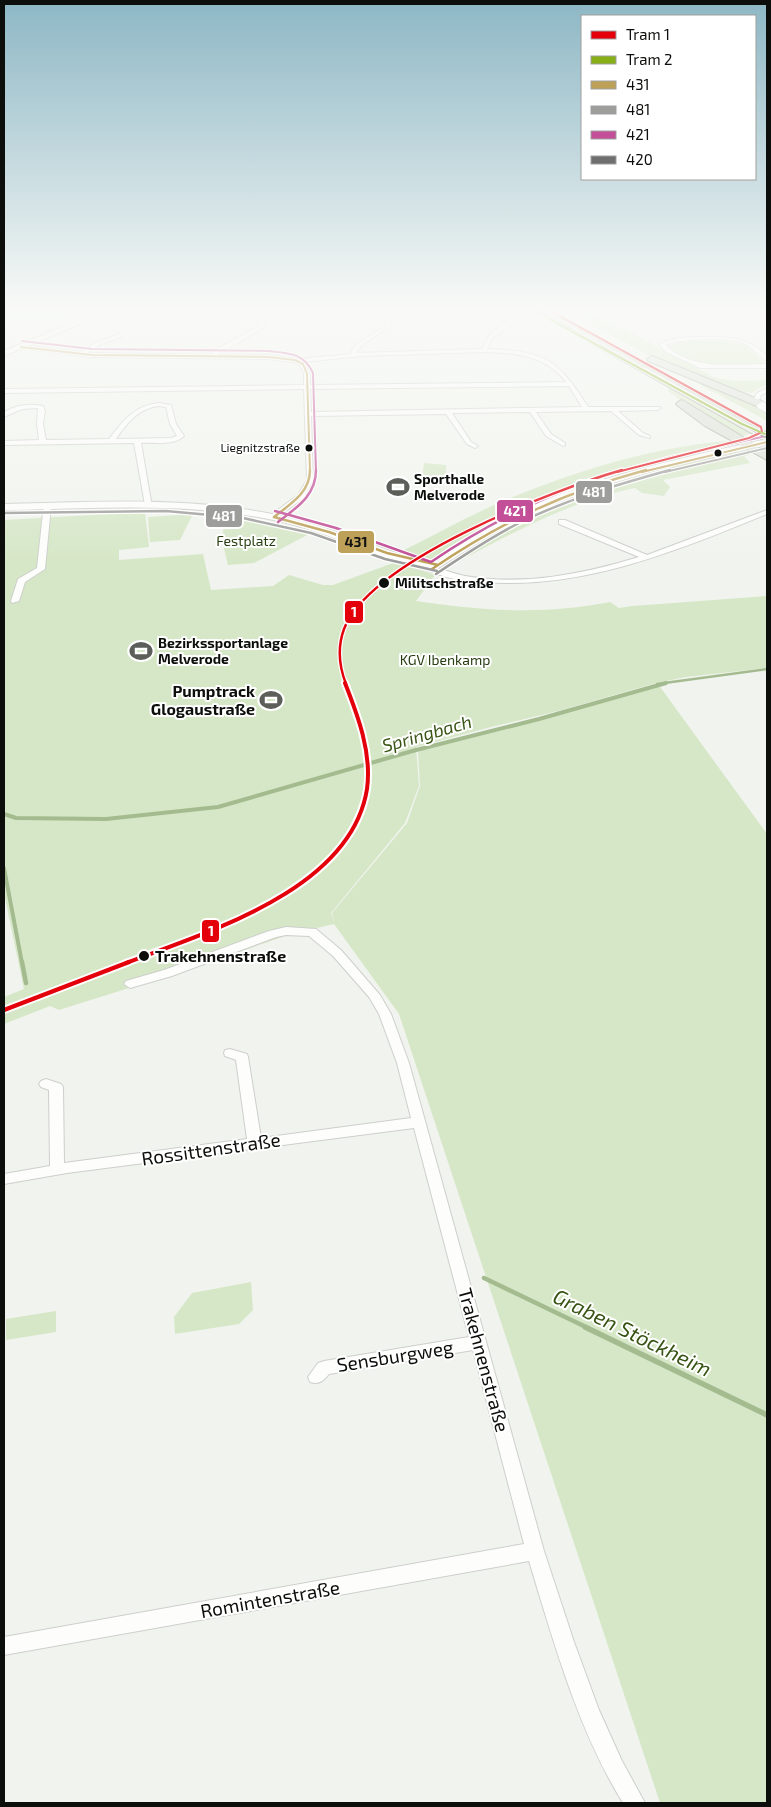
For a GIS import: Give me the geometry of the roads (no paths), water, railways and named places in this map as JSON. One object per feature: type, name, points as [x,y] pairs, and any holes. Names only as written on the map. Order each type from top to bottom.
[{"type":"highway","points":[[670,393],[698,416],[761,445]]},
{"type":"highway","points":[[680,393],[761,445],[767,456]]},
{"type":"highway","points":[[722,393],[736,400],[764,397]]},
{"type":"highway","points":[[751,414],[767,424]]},
{"type":"street","points":[[274,517],[296,501],[308,483],[307,393]]},
{"type":"street","points":[[575,393],[586,409]]},
{"type":"street","points":[[764,397],[767,411]]},
{"type":"street","points":[[4,443],[137,441],[177,439],[181,436],[173,424],[169,406],[157,404],[136,411],[111,441]]},
{"type":"street","points":[[4,415],[17,408],[41,407],[43,412],[40,423],[43,437],[42,442]]},
{"type":"street","points":[[308,414],[658,408]]},
{"type":"street","points":[[613,409],[641,434],[648,437]]},
{"type":"street","points":[[532,410],[555,442],[563,444]]},
{"type":"street","points":[[448,412],[469,444],[475,446]]},
{"type":"street","points":[[137,441],[149,505]]},
{"type":"street","points":[[435,567],[490,531],[549,503],[645,470],[761,445]]},
{"type":"street","points":[[4,507],[149,505],[201,507],[274,517],[329,532],[460,577],[514,582],[536,581],[584,572],[646,557],[711,536],[767,512]]},
{"type":"street","points":[[15,601],[21,581],[41,568],[47,506]]},
{"type":"street","points":[[562,522],[646,557]]},
{"type":"street","name":"Trakehnenstraße","points":[[130,984],[168,973],[286,930],[312,932],[337,954],[374,995],[385,1014],[403,1063],[536,1551],[569,1657],[610,1757],[635,1803]]},
{"type":"street","points":[[230,1053],[242,1057],[255,1144]]},
{"type":"street","points":[[46,1084],[56,1087],[57,1170]]},
{"type":"street","name":"Rossittenstraße","points":[[4,1179],[57,1170],[419,1122]]},
{"type":"street","name":"Sensburgweg","points":[[316,1377],[324,1368],[479,1342]]},
{"type":"street","name":"Romintenstraße","points":[[4,1646],[536,1551]]},
{"type":"waterway","name":"Springbach","points":[[657,684],[767,669]]},
{"type":"waterway","name":"Springbach","points":[[4,814],[16,818],[106,819],[218,807],[416,750],[539,719],[666,683]]},
{"type":"waterway","name":"Graben Stöckheim","points":[[4,868],[22,963]]},
{"type":"waterway","name":"Graben Stöckheim","points":[[22,962],[26,983]]},
{"type":"waterway","name":"Graben Stöckheim","points":[[484,1278],[588,1328]]},
{"type":"waterway","name":"Graben Stöckheim","points":[[585,1327],[767,1415]]},
{"type":"tram line","name":"2","points":[[686,393],[742,424],[765,434]]},
{"type":"tram line","name":"1","points":[[4,1010],[254,912],[279,898],[326,862],[345,840],[356,823],[363,806],[367,788],[368,771],[363,735],[339,657],[344,627],[352,614],[385,581],[449,540],[490,519],[531,501],[617,472],[704,448],[749,438],[762,432],[761,427],[753,421],[702,393]]},
{"type":"place","name":"Liegnitzstraße","points":[[309,448]]},
{"type":"place","name":"Sporthalle Melverode","points":[[398,487]]},
{"type":"place","name":"Militschstraße","points":[[384,583]]},
{"type":"place","name":"Bezirkssportanlage Melverode","points":[[141,651]]},
{"type":"place","name":"Pumptrack Glogaustraße","points":[[271,700]]},
{"type":"place","name":"Trakehnenstraße","points":[[144,956]]},
{"type":"park label","name":"Festplatz","points":[[246,541]]},
{"type":"park label","name":"KGV Ibenkamp","points":[[445,660]]}]
